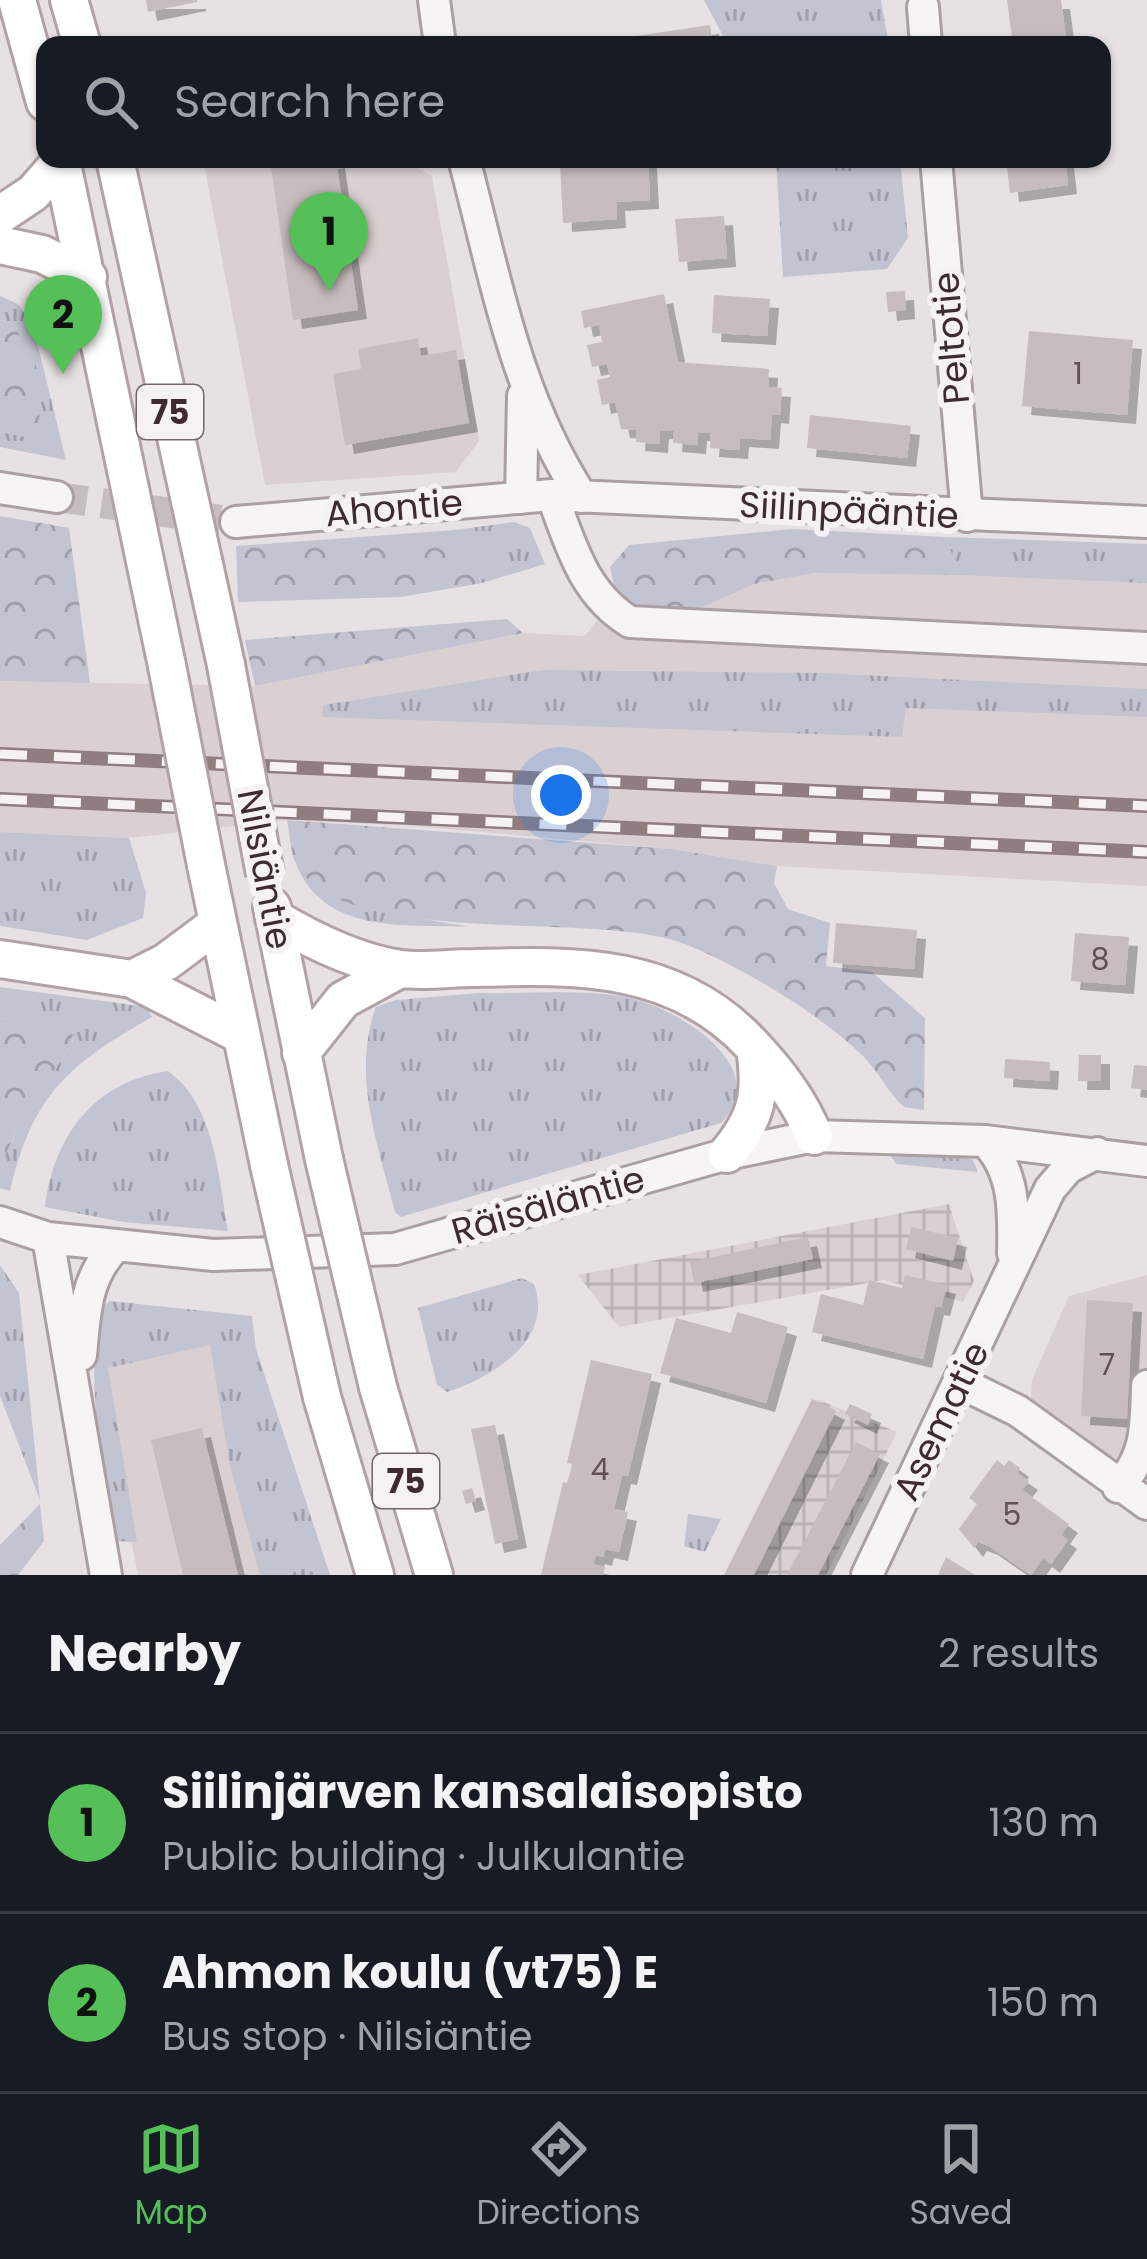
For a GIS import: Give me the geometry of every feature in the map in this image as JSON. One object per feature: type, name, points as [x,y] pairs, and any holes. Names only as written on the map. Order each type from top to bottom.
[{"type":"main road","points":[[17,0],[36,69]]},
{"type":"main road","points":[[69,0],[79,36]]},
{"type":"main road","points":[[0,215],[33,194],[54,168]]},
{"type":"main road","name":"Nilsiäntie","points":[[63,168],[239,1034],[322,1397],[375,1575]]},
{"type":"main road","name":"Nilsiäntie","points":[[120,168],[324,1159],[378,1387],[434,1575]]},
{"type":"main road","points":[[0,245],[42,254],[88,278]]},
{"type":"main road","points":[[274,918],[308,938],[400,969],[528,967],[635,974],[719,1012],[804,1111],[814,1136]]},
{"type":"main road","points":[[132,979],[166,962],[218,924]]},
{"type":"main road","points":[[0,959],[132,979],[239,1034]]},
{"type":"main road","points":[[301,1053],[344,1000],[400,969]]},
{"type":"main road","points":[[727,1154],[752,1124],[759,1104],[754,1048]]},
{"type":"street","points":[[434,0],[439,36]]},
{"type":"street","points":[[923,7],[925,36]]},
{"type":"street","points":[[466,168],[552,497],[592,591],[630,622],[1147,648]]},
{"type":"street","name":"Peltotie","points":[[937,168],[967,516]]},
{"type":"street","points":[[524,384],[548,446],[552,497]]},
{"type":"street","points":[[0,488],[57,497]]},
{"type":"street","name":"Siilinpääntie","points":[[552,497],[1147,522]]},
{"type":"street","name":"Ahontie","points":[[236,522],[552,497]]},
{"type":"street","name":"Räisäläntie","points":[[0,1222],[48,1238],[214,1255],[395,1249],[727,1154],[814,1136],[985,1141],[1096,1153]]},
{"type":"street","name":"Asematie","points":[[985,1141],[1003,1162],[1010,1184],[1012,1265]]},
{"type":"street","points":[[1096,1153],[1147,1161]]},
{"type":"street","name":"Asematie","points":[[866,1575],[1050,1189],[1068,1168],[1096,1153]]},
{"type":"street","points":[[48,1238],[105,1575]]},
{"type":"street","points":[[76,1403],[88,1291],[98,1265],[115,1247]]},
{"type":"street","points":[[961,1383],[1018,1411],[1147,1504]]},
{"type":"street","points":[[1118,1487],[1136,1469],[1145,1444],[1147,1386]]},
{"type":"shaded area","points":[[205,168],[417,168],[432,176],[479,441],[456,472],[265,485]]},
{"type":"shaded area","points":[[904,570],[1147,583],[1147,886],[777,866],[672,849],[287,820],[129,838],[0,832],[0,681],[255,686],[523,633],[585,636],[616,594],[695,611],[754,584],[815,573]]},
{"type":"shaded area","points":[[949,1204],[974,1281],[963,1302],[884,1280],[619,1327],[578,1275]]},
{"type":"shaded area","points":[[1147,1275],[1147,1475],[1030,1412],[1032,1380],[1069,1296]]},
{"type":"shaded area","points":[[145,1342],[218,1342],[277,1575],[138,1575],[99,1375]]},
{"type":"shaded area","points":[[816,1399],[897,1432],[826,1575],[727,1575]]},
{"type":"green space","points":[[704,0],[881,0],[887,36],[723,36]]},
{"type":"green space","points":[[777,168],[901,168],[908,238],[887,269],[783,277]]},
{"type":"green space","points":[[0,296],[18,304],[32,322],[66,460],[0,447],[0,432],[41,439],[13,324],[0,320]]},
{"type":"green space","points":[[0,320],[13,324],[36,365],[41,440],[0,432]]},
{"type":"green space","points":[[0,516],[69,528],[90,683],[0,681]]},
{"type":"green space","points":[[514,522],[530,528],[545,564],[482,583],[455,530]]},
{"type":"green space","points":[[792,529],[945,537],[960,575],[815,573],[754,584],[695,611],[644,612],[616,594],[610,567],[629,545]]},
{"type":"green space","points":[[455,530],[482,583],[401,597],[238,602],[236,546]]},
{"type":"green space","points":[[945,537],[1147,544],[1147,583],[960,575]]},
{"type":"green space","points":[[507,619],[523,633],[255,686],[245,640]]},
{"type":"green space","points":[[543,670],[822,673],[1147,689],[1147,717],[906,708],[902,737],[322,717],[323,705]]},
{"type":"green space","points":[[287,820],[672,849],[777,866],[774,883],[788,909],[830,923],[826,966],[872,972],[925,1018],[924,1110],[904,1107],[864,1057],[826,1025],[707,953],[645,934],[419,919],[366,909],[324,892],[297,865]]},
{"type":"green space","points":[[0,832],[129,838],[146,893],[143,918],[87,940],[0,926]]},
{"type":"green space","points":[[296,864],[314,880],[354,901],[469,927],[393,924],[346,914],[309,887]]},
{"type":"green space","points":[[0,987],[147,1007],[152,1017],[98,1051],[58,1086],[30,1130],[10,1191],[0,1188],[0,1155],[5,1155],[25,1113],[72,1044],[73,1033],[0,1018]]},
{"type":"green space","points":[[479,993],[604,994],[666,1011],[711,1041],[727,1060],[736,1080],[735,1102],[721,1123],[401,1217],[395,1212],[370,1110],[366,1058],[376,1007],[396,1000]]},
{"type":"green space","points":[[0,1018],[73,1032],[72,1044],[25,1113],[5,1155],[0,1155]]},
{"type":"green space","points":[[168,1071],[184,1085],[205,1122],[228,1231],[123,1222],[45,1207],[57,1157],[82,1116],[118,1087]]},
{"type":"green space","points":[[887,1150],[956,1153],[973,1160],[978,1172],[896,1164]]},
{"type":"green space","points":[[0,1265],[19,1293],[40,1500],[0,1396]]},
{"type":"green space","points":[[522,1278],[534,1284],[538,1304],[527,1339],[515,1354],[482,1377],[447,1392],[437,1385],[418,1308]]},
{"type":"green space","points":[[110,1301],[252,1316],[256,1349],[330,1575],[260,1575],[230,1466],[210,1345],[108,1368],[137,1542],[112,1541],[94,1366],[99,1309]]},
{"type":"green space","points":[[40,1504],[44,1541],[18,1575],[0,1575],[0,1545]]},
{"type":"green space","points":[[688,1514],[721,1519],[705,1552],[684,1546]]},
{"type":"building","points":[[146,0],[197,0],[197,2],[148,12]]},
{"type":"building","points":[[1007,0],[1061,0],[1066,36],[1012,36]]},
{"type":"building","points":[[710,25],[712,36],[636,36]]},
{"type":"building","points":[[271,168],[337,168],[358,310],[293,320]]},
{"type":"building","points":[[560,168],[648,168],[650,200],[616,202],[617,219],[563,223]]},
{"type":"building","points":[[1007,168],[1066,168],[1068,185],[1010,193]]},
{"type":"building","points":[[724,216],[727,258],[679,262],[675,219]]},
{"type":"building","points":[[905,291],[906,310],[888,312],[886,292]]},
{"type":"building","points":[[664,294],[678,362],[769,369],[768,387],[782,388],[780,415],[772,414],[770,440],[740,438],[739,450],[710,448],[711,433],[698,432],[697,445],[673,443],[674,431],[660,430],[659,444],[636,442],[637,430],[621,429],[615,402],[602,405],[597,380],[610,377],[607,364],[592,367],[587,345],[602,342],[599,325],[584,328],[581,311]]},
{"type":"building","points":[[714,295],[770,299],[767,336],[712,333]]},
{"type":"building","points":[[1029,331],[1133,340],[1127,415],[1022,406]]},
{"type":"building","points":[[418,338],[421,356],[456,350],[469,423],[345,445],[333,374],[361,369],[358,349]]},
{"type":"building","points":[[810,415],[911,426],[907,458],[807,448]]},
{"type":"building","points":[[836,923],[917,930],[914,969],[833,963]]},
{"type":"building","points":[[1075,933],[1129,937],[1125,985],[1071,981]]},
{"type":"building","points":[[1079,1055],[1101,1055],[1101,1081],[1078,1081]]},
{"type":"building","points":[[1005,1059],[1050,1062],[1049,1081],[1004,1078]]},
{"type":"building","points":[[1134,1065],[1147,1066],[1147,1090],[1131,1088]]},
{"type":"building","points":[[911,1227],[958,1238],[953,1261],[906,1249]]},
{"type":"building","points":[[808,1237],[813,1259],[694,1283],[690,1262]]},
{"type":"building","points":[[905,1275],[947,1285],[941,1307],[935,1306],[923,1359],[812,1332],[821,1294],[863,1305],[869,1280],[902,1288]]},
{"type":"building","points":[[1087,1300],[1133,1303],[1127,1419],[1081,1416]]},
{"type":"building","points":[[737,1312],[788,1327],[766,1403],[660,1373],[676,1318],[731,1333]]},
{"type":"building","points":[[591,1360],[652,1374],[628,1476],[622,1475],[614,1509],[628,1512],[619,1552],[605,1549],[603,1557],[596,1555],[593,1564],[605,1567],[603,1575],[541,1575],[563,1482],[567,1483],[570,1473],[572,1464],[567,1463]]},
{"type":"building","points":[[812,1399],[836,1411],[754,1575],[724,1575]]},
{"type":"building","points":[[850,1404],[872,1414],[868,1425],[845,1414]]},
{"type":"building","points":[[495,1425],[518,1539],[495,1544],[471,1429]]},
{"type":"building","points":[[202,1428],[238,1575],[183,1575],[151,1440]]},
{"type":"building","points":[[856,1442],[880,1454],[818,1575],[787,1575]]},
{"type":"building","points":[[997,1460],[1004,1466],[1009,1460],[1020,1468],[1017,1473],[1029,1481],[1022,1490],[1069,1524],[1061,1535],[1068,1540],[1051,1564],[1043,1558],[1031,1575],[989,1546],[978,1542],[974,1548],[959,1529],[977,1504],[969,1498]]},
{"type":"building","points":[[472,1488],[476,1501],[466,1504],[462,1491]]},
{"type":"building","points":[[946,1557],[975,1575],[938,1575]]},
{"type":"tunnel","points":[[57,497],[236,522]]},
{"type":"railway","points":[[0,754],[1147,806]]},
{"type":"railway","points":[[0,799],[1147,852]]},
{"type":"place","name":"Siilinjärven kansalaisopisto","points":[[329,291]]},
{"type":"place","name":"Ahmon koulu (vt75) E","points":[[63,374]]}]
